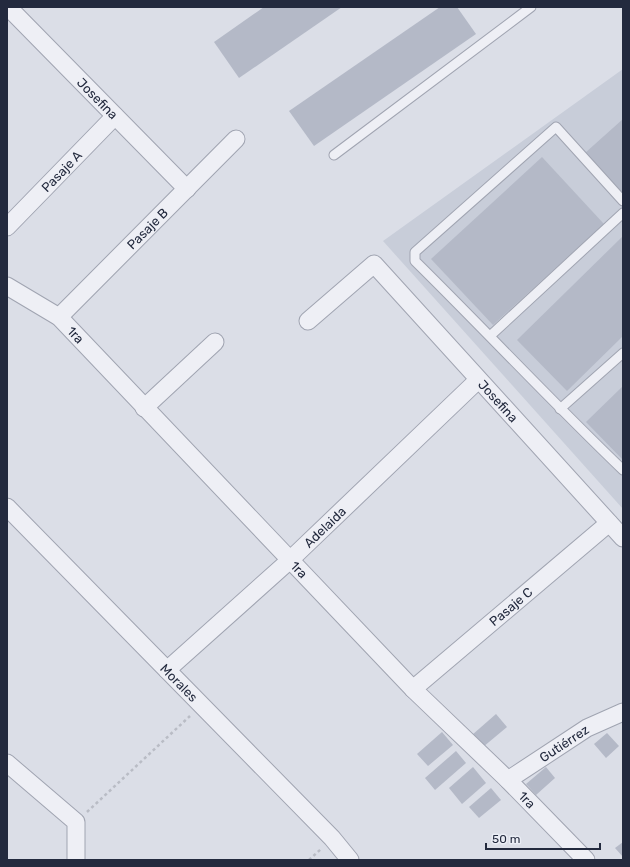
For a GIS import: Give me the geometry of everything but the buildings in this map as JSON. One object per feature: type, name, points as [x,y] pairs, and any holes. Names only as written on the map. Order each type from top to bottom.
[{"type":"street","name":"Josefina","points":[[8,7],[187,189]]},
{"type":"street","name":"Pasaje A","points":[[7,227],[116,116]]},
{"type":"street","name":"Pasaje B","points":[[59,317],[236,139]]},
{"type":"street","name":"Josefina","points":[[308,321],[374,264],[623,538]]},
{"type":"street","name":"1ra","points":[[7,286],[59,317],[413,689],[508,780],[586,860]]},
{"type":"street","points":[[144,408],[215,342]]},
{"type":"street","name":"Adelaida","points":[[167,670],[290,560],[478,380]]},
{"type":"street","name":"Morales","points":[[7,507],[332,838],[350,860]]},
{"type":"street","name":"Pasaje C","points":[[413,689],[609,524]]},
{"type":"street","name":"Gutiérrez","points":[[508,780],[587,728],[623,712]]},
{"type":"street","points":[[7,763],[76,822],[76,860]]},
{"type":"lane","points":[[334,155],[531,7]]},
{"type":"lane","points":[[623,201],[556,126],[415,252],[415,261],[560,409],[623,470]]},
{"type":"lane","points":[[490,336],[623,214]]},
{"type":"lane","points":[[560,409],[623,353]]},
{"type":"path","points":[[76,822],[201,705]]},
{"type":"shaded area","points":[[623,69],[623,509],[383,241]]}]
